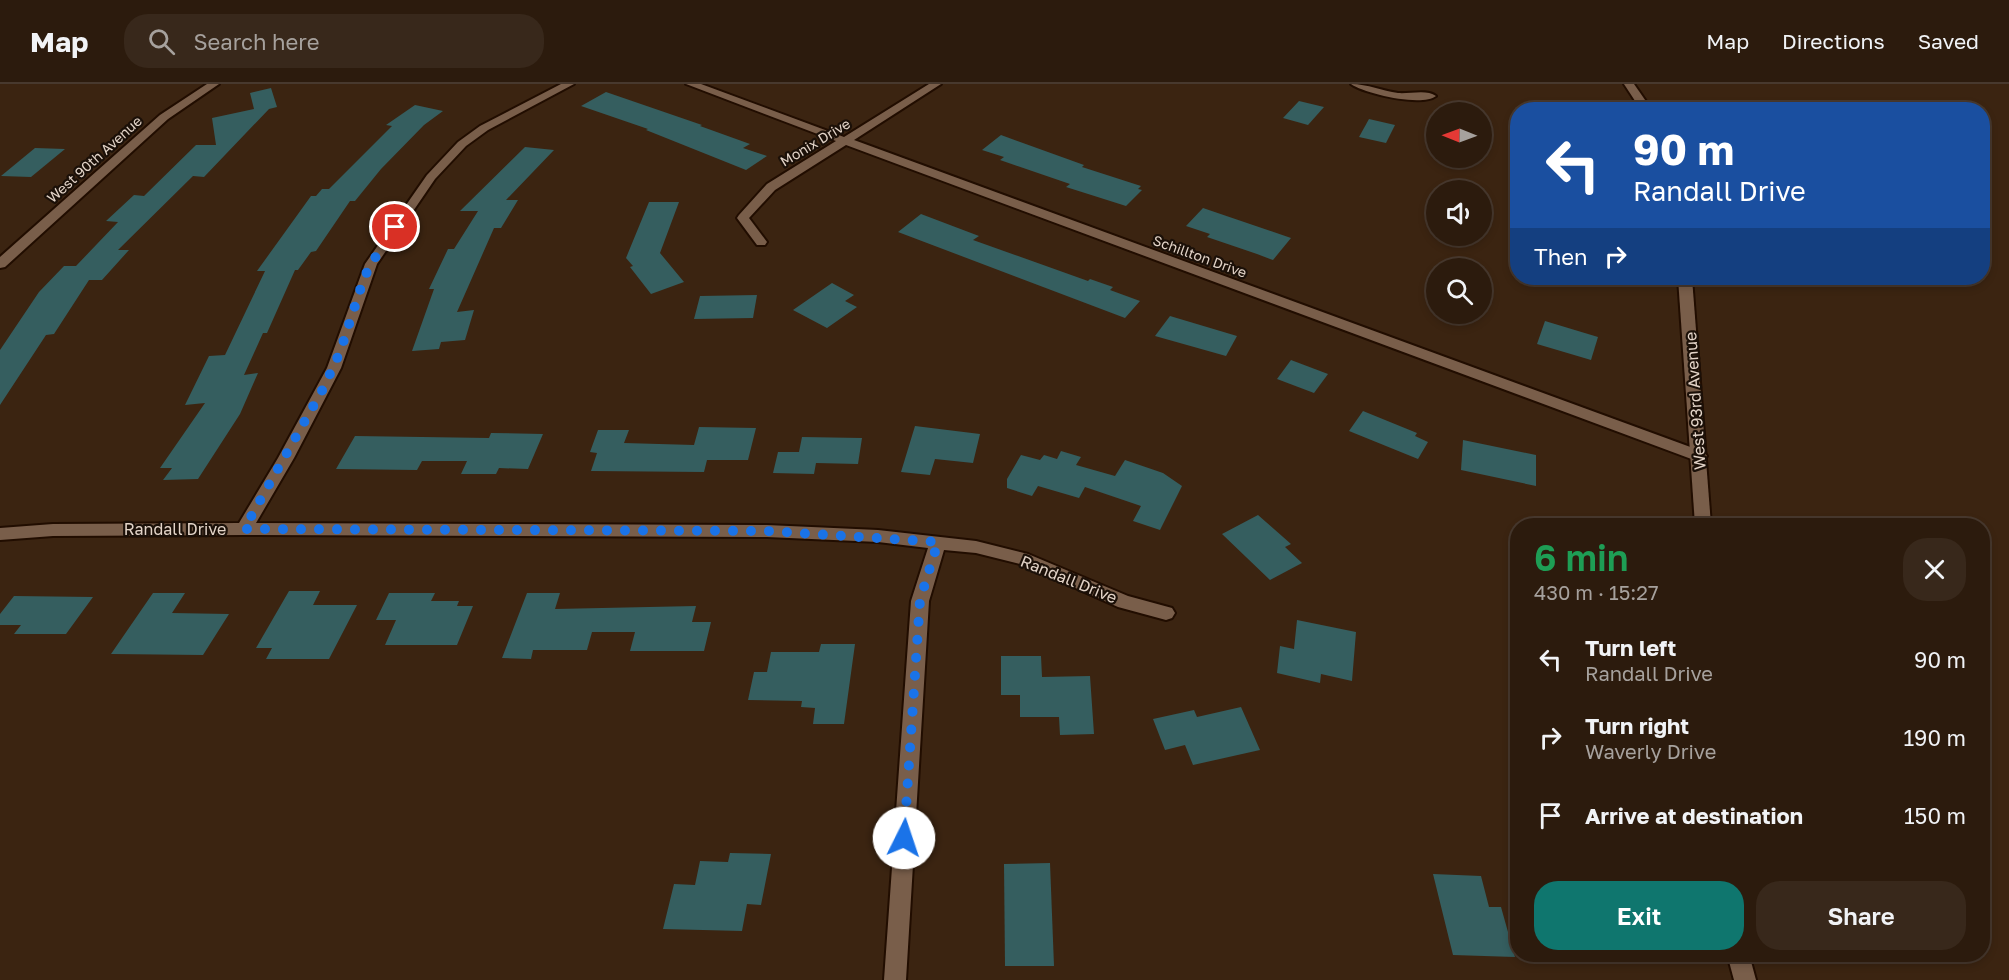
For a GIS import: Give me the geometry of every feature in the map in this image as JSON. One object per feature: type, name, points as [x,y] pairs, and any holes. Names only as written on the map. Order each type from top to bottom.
[{"type":"street","name":"West 90th Avenue","points":[[0,264],[164,117],[214,84]]},
{"type":"street","points":[[244,529],[281,468],[329,378],[371,264],[430,177],[452,153],[479,132],[509,113],[569,84]]},
{"type":"street","name":"Schillton Drive","points":[[691,84],[1699,456]]},
{"type":"street","name":"Monix Drive","points":[[761,242],[743,218],[771,187],[936,84]]},
{"type":"street","points":[[1356,84],[1397,96],[1431,96]]},
{"type":"street","points":[[1629,84],[1641,102]]},
{"type":"street","name":"West 93rd Avenue","points":[[1686,285],[1703,518]]},
{"type":"street","name":"Randall Drive","points":[[0,534],[53,530],[244,529],[767,531],[938,542],[976,547],[1028,560],[1124,602],[1166,613]]},
{"type":"street","points":[[895,980],[920,600],[938,542]]},
{"type":"street","points":[[1740,962],[1745,980]]},
{"type":"building","points":[[271,88],[277,107],[269,109],[204,177],[193,176],[118,250],[129,250],[102,280],[89,280],[54,334],[46,335],[0,405],[0,350],[39,292],[64,266],[76,266],[118,222],[106,221],[134,195],[144,196],[196,145],[216,145],[212,118],[254,109],[250,93]]},
{"type":"building","points":[[606,92],[750,144],[743,148],[767,156],[746,170],[646,130],[648,129],[581,106]]},
{"type":"building","points":[[1299,101],[1324,107],[1308,125],[1283,118]]},
{"type":"building","points":[[415,105],[443,111],[424,125],[381,169],[355,201],[350,201],[316,251],[311,252],[298,270],[295,270],[267,333],[263,333],[244,375],[258,373],[240,414],[198,479],[163,480],[172,468],[160,468],[205,403],[185,405],[209,356],[225,355],[265,271],[257,271],[311,196],[316,196],[322,189],[329,189],[392,126],[386,125]]},
{"type":"building","points":[[1369,119],[1395,125],[1386,143],[1359,137]]},
{"type":"building","points":[[1001,135],[1084,165],[1082,167],[1141,186],[1138,189],[1142,190],[1126,206],[1066,187],[1070,184],[1000,160],[1004,157],[982,150]]},
{"type":"building","points":[[525,147],[554,150],[506,200],[518,200],[501,228],[494,228],[457,312],[474,310],[465,340],[441,342],[439,349],[412,351],[434,289],[429,289],[448,249],[454,249],[478,211],[460,211]]},
{"type":"building","points":[[35,148],[65,149],[31,177],[1,176]]},
{"type":"building","points":[[649,202],[679,202],[660,253],[684,282],[651,294],[630,267],[633,266],[626,258]]},
{"type":"building","points":[[1203,208],[1291,238],[1273,260],[1207,237],[1210,234],[1186,226]]},
{"type":"building","points":[[921,214],[979,236],[973,240],[1088,281],[1090,279],[1113,287],[1110,290],[1140,301],[1125,318],[898,232]]},
{"type":"building","points":[[832,283],[854,295],[845,301],[857,307],[827,328],[793,310]]},
{"type":"building","points":[[757,295],[753,318],[694,319],[700,296]]},
{"type":"building","points":[[1170,316],[1237,336],[1226,356],[1155,336]]},
{"type":"building","points":[[1545,321],[1598,337],[1591,360],[1537,344]]},
{"type":"building","points":[[1291,360],[1328,374],[1314,393],[1277,379]]},
{"type":"building","points":[[1363,411],[1417,433],[1415,436],[1428,442],[1418,459],[1349,431]]},
{"type":"building","points":[[915,426],[980,434],[973,463],[935,459],[930,475],[901,472]]},
{"type":"building","points":[[699,427],[756,428],[748,460],[707,460],[704,472],[591,471],[597,453],[590,452],[598,430],[629,430],[624,443],[694,445]]},
{"type":"building","points":[[491,433],[543,434],[528,469],[499,468],[496,474],[461,474],[467,461],[422,461],[417,470],[336,469],[355,436],[489,438]]},
{"type":"building","points":[[802,437],[862,438],[858,464],[816,463],[814,474],[773,473],[778,452],[799,452]]},
{"type":"building","points":[[1463,440],[1536,455],[1536,486],[1461,470]]},
{"type":"building","points":[[1061,451],[1081,457],[1076,465],[1115,476],[1125,460],[1163,473],[1182,486],[1160,530],[1133,521],[1141,506],[1085,487],[1079,498],[1038,486],[1032,496],[1007,488],[1007,479],[1021,455],[1040,460],[1044,455],[1057,459]]},
{"type":"building","points":[[1258,515],[1291,544],[1285,547],[1302,563],[1270,580],[1222,534]]},
{"type":"building","points":[[289,591],[320,591],[313,605],[357,605],[329,659],[266,659],[272,648],[256,648]]},
{"type":"building","points":[[153,593],[185,593],[172,613],[229,614],[203,655],[111,654]]},
{"type":"building","points":[[389,593],[435,593],[431,601],[459,601],[457,606],[473,606],[457,645],[385,645],[396,620],[376,620]]},
{"type":"building","points":[[527,593],[560,593],[555,609],[696,606],[692,622],[711,622],[704,651],[630,651],[635,632],[592,632],[587,650],[533,650],[531,659],[502,658]]},
{"type":"building","points":[[14,596],[93,597],[66,634],[14,634],[21,625],[0,625],[0,614]]},
{"type":"building","points":[[1297,620],[1356,632],[1352,681],[1321,674],[1320,683],[1277,673],[1280,646],[1294,649]]},
{"type":"building","points":[[821,644],[855,644],[844,724],[813,724],[815,708],[801,707],[802,701],[748,700],[754,672],[767,672],[771,652],[819,652]]},
{"type":"building","points":[[1001,656],[1041,656],[1042,677],[1090,676],[1094,734],[1060,735],[1059,717],[1020,717],[1020,695],[1001,695]]},
{"type":"building","points":[[1241,707],[1260,750],[1193,765],[1185,745],[1165,750],[1153,719],[1194,710],[1197,717]]},
{"type":"building","points":[[730,853],[771,854],[761,905],[747,904],[742,931],[663,929],[674,884],[695,885],[700,861],[728,862]]},
{"type":"building","points":[[1050,863],[1054,966],[1005,966],[1004,864]]},
{"type":"building","points":[[1433,874],[1481,876],[1489,907],[1501,907],[1510,939],[1510,957],[1453,955]]},
{"type":"route","points":[[395,227],[364,278],[340,352],[312,411],[244,529],[767,531],[878,536],[938,542],[920,600],[904,838]]}]
